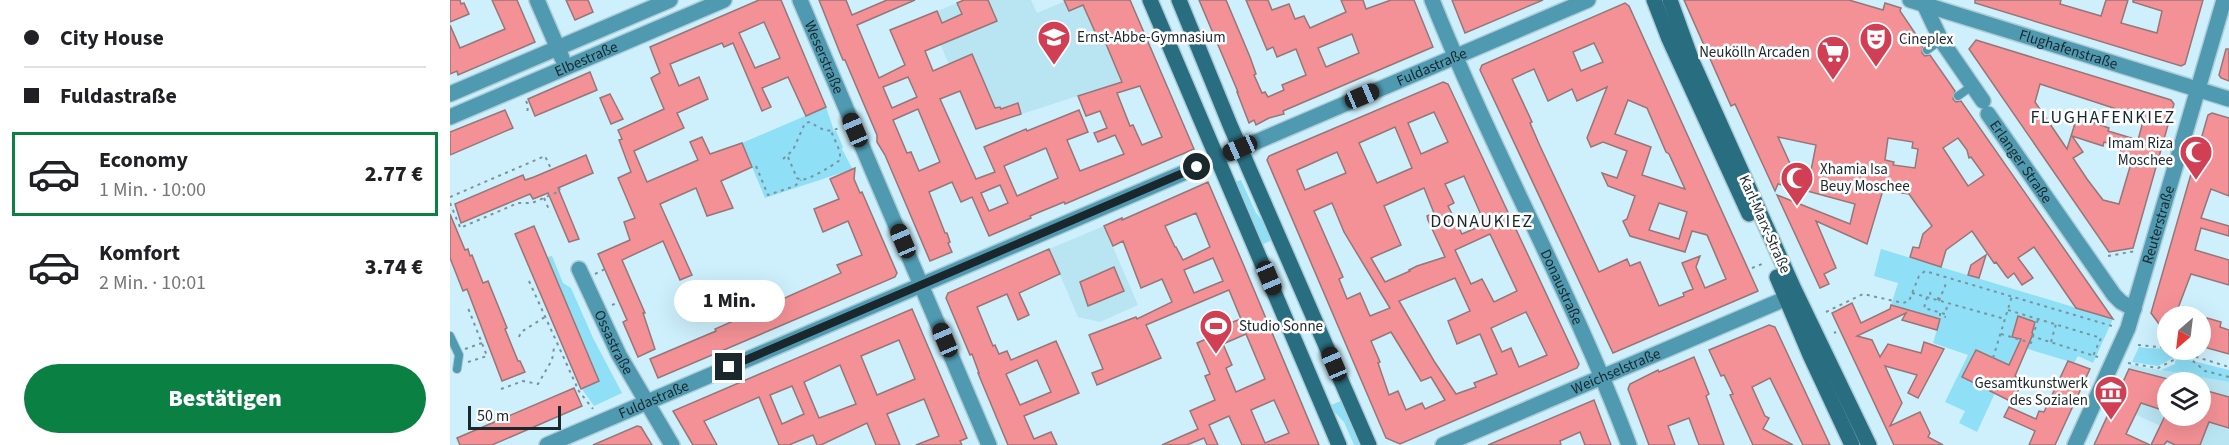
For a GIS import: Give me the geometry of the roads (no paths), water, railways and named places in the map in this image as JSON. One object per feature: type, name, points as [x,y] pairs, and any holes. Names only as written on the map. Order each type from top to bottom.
[{"type":"main road","points":[[1150,0],[1339,445]]},
{"type":"main road","points":[[1179,0],[1240,148],[1369,445]]},
{"type":"main road","name":"Karl-Marx-Straße","points":[[1654,0],[1669,39],[1792,295],[1869,445]]},
{"type":"main road","name":"Karl-Marx-Straße","points":[[1670,0],[1684,43],[1792,295],[1810,356],[1852,445]]},
{"type":"street","points":[[537,0],[566,68]]},
{"type":"street","name":"Elbestraße","points":[[450,117],[724,0]]},
{"type":"street","name":"Weserstraße","points":[[800,0],[989,445]]},
{"type":"street","name":"Donaustraße","points":[[1432,0],[1455,57],[1602,376],[1629,445]]},
{"type":"street","name":"Fuldastraße","points":[[547,445],[1588,0]]},
{"type":"street","name":"Reuterstraße","points":[[2075,445],[2128,328],[2224,0]]},
{"type":"street","name":"Elbestraße","points":[[450,94],[661,2]]},
{"type":"street","name":"Flughafenstraße","points":[[1918,2],[2229,99]]},
{"type":"street","name":"Erlanger Straße","points":[[1918,2],[1986,108],[2114,295],[2134,309]]},
{"type":"street","name":"Ossastraße","points":[[579,269],[620,355],[672,445]]},
{"type":"street","name":"Weichselstraße","points":[[1443,445],[1792,295]]},
{"type":"lane","points":[[1927,50],[1941,40]]},
{"type":"lane","points":[[1958,96],[1972,86]]},
{"type":"lane","points":[[450,336],[459,355],[457,367]]},
{"type":"place","name":"Ernst-Abbe-Gymnasium","points":[[1054,66]]},
{"type":"place","name":"Cineplex","points":[[1876,68]]},
{"type":"place","name":"Neukölln Arcaden","points":[[1833,81]]},
{"type":"place","name":"Imam Riza Moschee","points":[[2196,181]]},
{"type":"place","name":"Xhamia Isa Beuy Moschee","points":[[1797,207]]},
{"type":"place","name":"Studio Sonne","points":[[1216,355]]},
{"type":"place","name":"Gesamtkunstwerk des Sozialen","points":[[2111,421]]},
{"type":"district","name":"FLUGHAFENKIEZ","points":[[2103,117]]},
{"type":"district","name":"DONAUKIEZ","points":[[1482,221]]}]
